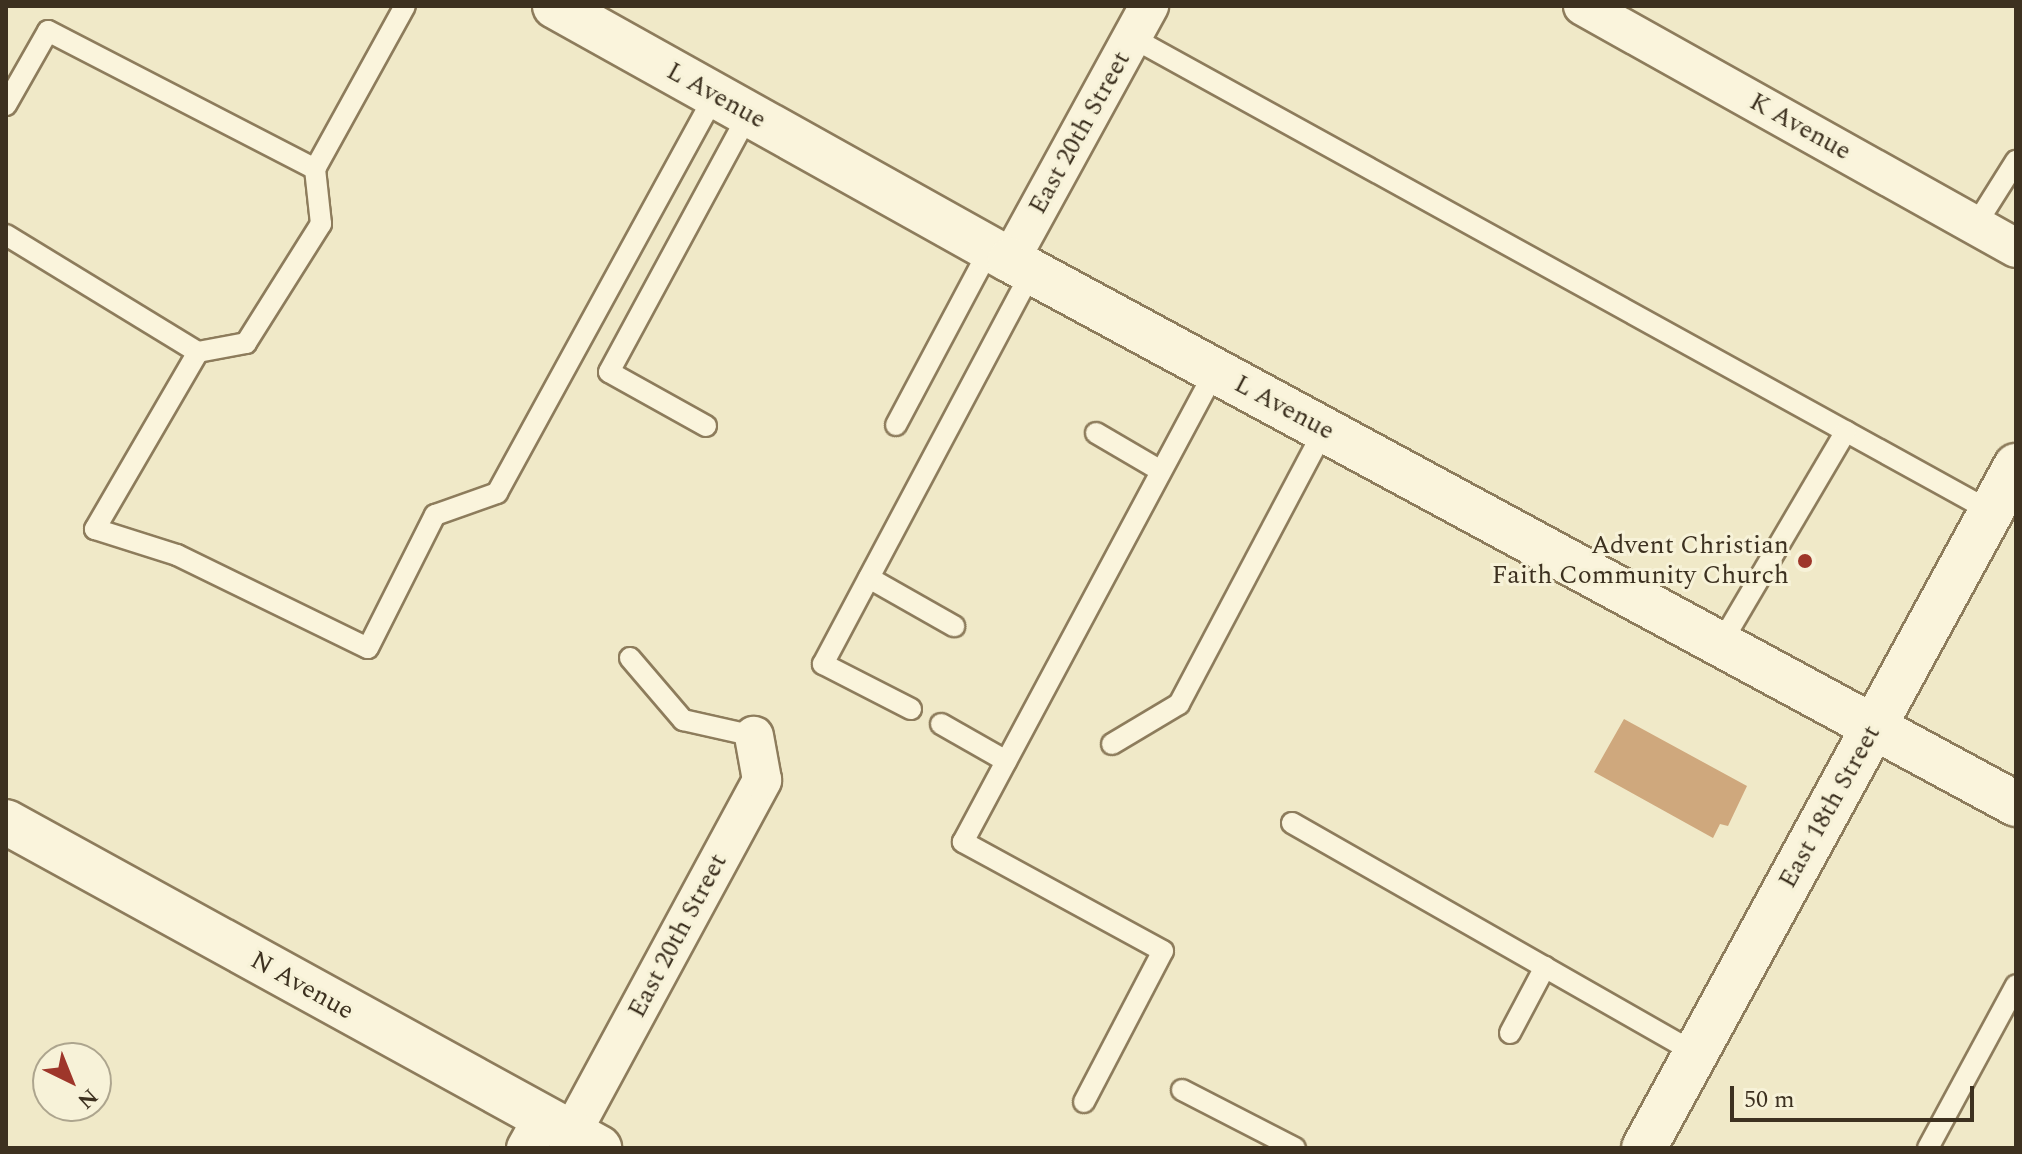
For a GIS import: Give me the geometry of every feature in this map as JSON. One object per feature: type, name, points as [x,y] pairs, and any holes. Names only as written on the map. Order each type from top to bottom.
[{"type":"street","name":"L Avenue","points":[[555,6],[599,16],[731,106],[2016,804]]},
{"type":"street","name":"K Avenue","points":[[1583,6],[2016,248]]},
{"type":"street","name":"East 20th Street","points":[[1011,260],[1141,22]]},
{"type":"street","name":"East 18th Street","points":[[1644,1148],[2016,466]]},
{"type":"street","name":"East 20th Street","points":[[560,1137],[762,780],[754,736]]},
{"type":"street","name":"N Avenue","points":[[6,822],[560,1137]]},
{"type":"lane","points":[[6,235],[198,352],[246,343],[321,224],[315,169],[405,6]]},
{"type":"lane","points":[[1141,22],[1846,431],[1992,512]]},
{"type":"lane","points":[[6,105],[48,31],[315,169]]},
{"type":"lane","points":[[198,352],[95,529],[177,555],[368,648],[435,515],[497,493],[731,106]]},
{"type":"lane","points":[[706,426],[609,372],[731,106]]},
{"type":"lane","points":[[1975,226],[2016,161]]},
{"type":"lane","points":[[896,425],[1011,260]]},
{"type":"lane","points":[[911,709],[823,664],[869,578],[1011,260]]},
{"type":"lane","points":[[1084,1102],[1163,951],[963,842],[1215,371]]},
{"type":"lane","points":[[1112,744],[1179,704],[1324,430]]},
{"type":"lane","points":[[1720,645],[1846,431]]},
{"type":"lane","points":[[1096,433],[1161,471]]},
{"type":"lane","points":[[869,578],[954,626]]},
{"type":"lane","points":[[630,658],[683,720],[754,736]]},
{"type":"lane","points":[[941,724],[1006,761]]},
{"type":"lane","points":[[1292,823],[1697,1054]]},
{"type":"lane","points":[[1510,1033],[1545,967]]},
{"type":"lane","points":[[1928,1148],[2016,985]]},
{"type":"lane","points":[[1182,1090],[1295,1148]]},
{"type":"building","points":[[1624,719],[1747,786],[1728,826],[1720,824],[1713,838],[1594,772]]},
{"type":"place","name":"Advent Christian Faith Community Church","points":[[1805,561]]}]
